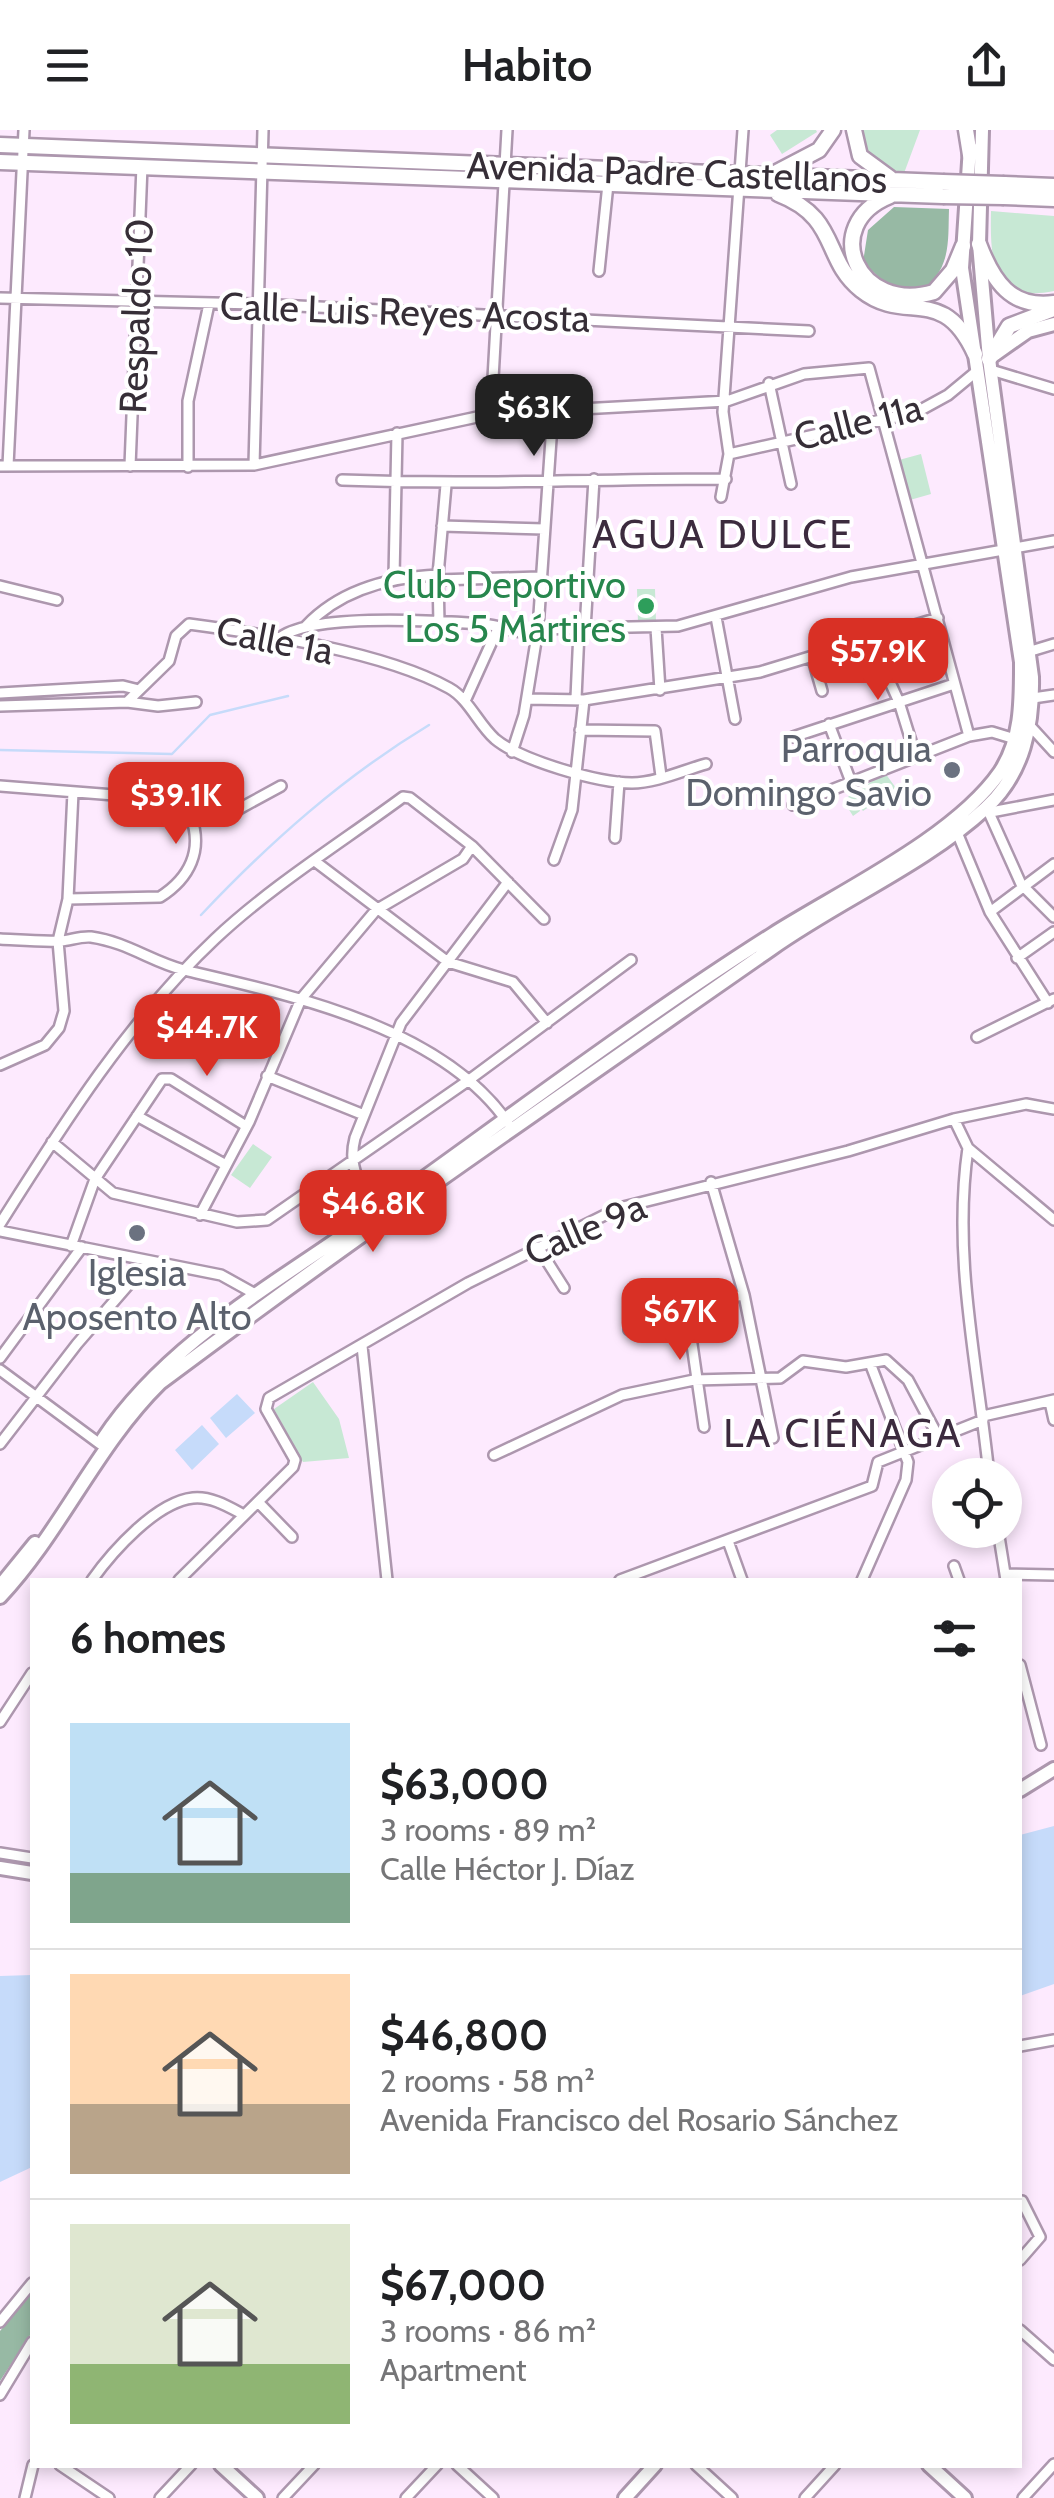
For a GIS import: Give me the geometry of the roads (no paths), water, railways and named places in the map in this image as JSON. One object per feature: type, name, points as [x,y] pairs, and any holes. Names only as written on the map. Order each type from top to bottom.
[{"type":"main road","points":[[773,174],[819,150],[833,130]]},
{"type":"main road","points":[[854,130],[860,156],[897,188],[874,204],[856,226],[856,267],[870,285],[900,297],[934,292],[953,270],[962,246]]},
{"type":"main road","points":[[2,1580],[34,1545],[100,1444],[149,1380],[777,938],[956,830],[985,806],[1007,780],[1032,728],[1031,651],[962,246],[970,155],[968,130]]},
{"type":"main road","points":[[982,130],[979,244],[983,363]]},
{"type":"main road","name":"Avenida Padre Castellanos","points":[[0,145],[23,138],[261,164]]},
{"type":"main road","name":"Avenida Padre Castellanos","points":[[0,162],[261,164],[505,173],[740,172],[897,188]]},
{"type":"main road","name":"Avenida Padre Castellanos","points":[[505,173],[608,184],[737,189],[897,188],[1053,193]]},
{"type":"main road","points":[[768,190],[811,211],[862,290],[890,304],[942,312],[966,334],[983,363]]},
{"type":"main road","points":[[979,244],[988,268],[1012,296],[1054,306]]},
{"type":"main road","points":[[983,363],[1009,326],[1054,306]]},
{"type":"main road","points":[[983,363],[1028,332],[1054,324]]},
{"type":"main road","points":[[841,898],[942,828],[985,806],[1014,739],[1021,704],[1011,551]]},
{"type":"main road","points":[[0,1598],[28,1568],[115,1436],[147,1396],[262,1300],[379,1211],[509,1126]]},
{"type":"main road","points":[[1022,1789],[1054,1769]]},
{"type":"main road","points":[[0,1868],[30,1872]]},
{"type":"main road","points":[[224,2468],[258,2498]]},
{"type":"main road","points":[[625,2498],[651,2468]]},
{"type":"main road","points":[[932,2468],[965,2498]]},
{"type":"street","points":[[254,465],[262,130]]},
{"type":"street","points":[[492,414],[507,130]]},
{"type":"street","points":[[722,497],[728,454],[724,412],[743,130]]},
{"type":"street","points":[[23,138],[4,466],[254,465],[348,448],[397,433],[492,414],[727,401],[769,383],[804,374],[872,370],[904,510],[925,562],[969,736]]},
{"type":"street","name":"Respaldo 10","points":[[130,466],[142,166]]},
{"type":"street","points":[[599,271],[608,184]]},
{"type":"street","name":"Calle Luis Reyes Acosta","points":[[0,298],[257,304],[809,331]]},
{"type":"street","points":[[188,467],[188,401],[209,304]]},
{"type":"street","points":[[983,363],[1054,389]]},
{"type":"street","name":"Calle 11a","points":[[728,454],[934,404],[983,363]]},
{"type":"street","points":[[769,383],[791,484]]},
{"type":"street","points":[[512,752],[527,699],[538,632],[539,576],[551,478],[554,410]]},
{"type":"street","points":[[394,576],[397,433]]},
{"type":"street","points":[[342,480],[446,485],[551,478],[726,479]]},
{"type":"street","points":[[554,860],[572,810],[594,480]]},
{"type":"street","points":[[439,624],[438,578],[446,485]]},
{"type":"street","points":[[442,526],[544,529]]},
{"type":"street","points":[[281,636],[306,626],[344,621],[538,632],[656,628],[716,617],[851,577],[1011,551],[1054,540]]},
{"type":"street","points":[[306,626],[334,603],[394,576],[539,576]]},
{"type":"street","points":[[0,586],[56,600]]},
{"type":"street","points":[[716,617],[734,720]]},
{"type":"street","points":[[527,699],[580,699],[660,690],[812,656],[938,618]]},
{"type":"street","name":"Calle 1a","points":[[139,690],[168,662],[176,636],[189,624],[281,636],[411,672],[452,689],[465,701],[474,718],[512,752],[635,784],[706,764]]},
{"type":"street","points":[[465,701],[498,628]]},
{"type":"street","points":[[656,628],[660,690]]},
{"type":"street","points":[[870,638],[899,702],[916,757]]},
{"type":"street","points":[[1031,651],[1054,644]]},
{"type":"street","points":[[812,656],[822,691]]},
{"type":"street","points":[[792,737],[954,684]]},
{"type":"street","points":[[0,693],[123,686],[139,690]]},
{"type":"street","points":[[126,702],[139,690]]},
{"type":"street","points":[[1032,698],[1054,695]]},
{"type":"street","points":[[0,706],[126,702],[158,706],[196,702]]},
{"type":"street","points":[[829,724],[851,782]]},
{"type":"street","points":[[1032,728],[1054,752]]},
{"type":"street","points":[[580,730],[655,731],[662,776]]},
{"type":"street","points":[[793,805],[969,736],[992,732],[1014,739]]},
{"type":"street","points":[[615,838],[619,782]]},
{"type":"street","points":[[0,786],[165,799],[190,816],[237,810],[280,786]]},
{"type":"street","points":[[0,1050],[2,1064],[45,1045],[59,1028],[64,1011],[58,941],[68,900],[73,792]]},
{"type":"street","points":[[262,1300],[221,1275],[0,1227],[52,1142],[184,970],[225,930],[406,796],[472,846],[544,919]]},
{"type":"street","points":[[1054,800],[985,806],[1022,884],[1054,917]]},
{"type":"street","points":[[68,900],[160,897],[170,891],[193,863],[197,844],[190,816]]},
{"type":"street","points":[[956,830],[990,912],[1017,958],[1051,1001],[978,1037]]},
{"type":"street","points":[[200,1215],[246,1126],[300,999],[376,910],[463,859],[472,846]]},
{"type":"street","points":[[316,862],[448,962],[513,982],[547,1023]]},
{"type":"street","points":[[990,912],[1022,884],[1054,864]]},
{"type":"street","points":[[379,1211],[357,1182],[352,1160],[354,1138],[395,1034],[508,882]]},
{"type":"street","points":[[1017,958],[1054,932]]},
{"type":"street","points":[[0,939],[58,941],[88,936],[142,950],[184,970],[227,976],[300,999],[395,1034],[469,1080],[509,1126]]},
{"type":"street","points":[[52,1142],[112,1193],[238,1222],[267,1220],[469,1080],[631,960]]},
{"type":"street","points":[[267,1076],[364,1115]]},
{"type":"street","points":[[0,1358],[77,1246],[95,1179],[162,1079],[171,1079],[246,1126]]},
{"type":"street","name":"Calle 9a","points":[[258,1502],[295,1464],[266,1409],[269,1398],[538,1247],[619,1208],[711,1182],[848,1151],[954,1119],[1026,1104],[1054,1109]]},
{"type":"street","points":[[137,1116],[226,1164]]},
{"type":"street","points":[[954,1119],[968,1148],[1054,1220]]},
{"type":"street","points":[[968,1148],[961,1194],[962,1277],[987,1458]]},
{"type":"street","points":[[711,1182],[744,1296],[773,1438]]},
{"type":"street","points":[[538,1247],[564,1288]]},
{"type":"street","points":[[0,1444],[149,1261]]},
{"type":"street","points":[[629,1330],[686,1303],[744,1296]]},
{"type":"street","points":[[686,1303],[694,1380],[704,1427]]},
{"type":"street","points":[[362,1346],[387,1578]]},
{"type":"street","points":[[494,1456],[622,1395],[694,1380],[780,1378],[802,1361],[846,1367],[886,1360],[902,1372],[939,1438]]},
{"type":"street","points":[[863,1578],[906,1480],[908,1462],[870,1362]]},
{"type":"street","points":[[0,1370],[100,1444]]},
{"type":"street","points":[[626,1578],[872,1486],[878,1462],[983,1418],[1052,1401],[1054,1420]]},
{"type":"street","points":[[94,1578],[134,1530],[184,1500],[209,1499],[244,1515]]},
{"type":"street","points":[[180,1578],[258,1502],[292,1536]]},
{"type":"street","points":[[728,1541],[741,1578]]},
{"type":"street","points":[[1001,1548],[1005,1577],[1054,1575]]},
{"type":"street","points":[[954,1566],[958,1578]]},
{"type":"street","points":[[0,1722],[30,1677]]},
{"type":"street","points":[[1022,1693],[1041,1745]]},
{"type":"street","points":[[0,1853],[30,1858]]},
{"type":"street","points":[[1022,2046],[1054,2040]]},
{"type":"street","points":[[1022,2201],[1040,2236],[1022,2258]]},
{"type":"street","points":[[0,2322],[30,2285]]},
{"type":"street","points":[[1022,2332],[1054,2360]]},
{"type":"street","points":[[0,2395],[30,2351]]},
{"type":"street","points":[[1023,2498],[1054,2464]]},
{"type":"street","points":[[25,2498],[32,2468]]},
{"type":"street","points":[[64,2468],[109,2498]]},
{"type":"street","points":[[160,2498],[188,2468]]},
{"type":"street","points":[[283,2498],[311,2468]]},
{"type":"street","points":[[406,2498],[434,2468]]},
{"type":"street","points":[[460,2468],[492,2498]]},
{"type":"street","points":[[699,2468],[732,2498]]},
{"type":"street","points":[[806,2498],[832,2468]]},
{"type":"water","points":[[237,1394],[255,1413],[226,1438],[210,1418]]},
{"type":"water","points":[[202,1425],[219,1444],[192,1470],[175,1450]]},
{"type":"water","points":[[1054,1826],[1054,1984],[1022,1995],[1022,1834]]},
{"type":"water","points":[[30,1975],[30,2168],[0,2182],[0,1976]]},
{"type":"waterway","points":[[0,750],[172,754],[210,715],[288,696]]},
{"type":"waterway","points":[[201,915],[309,812],[367,766],[429,725]]},
{"type":"place","name":"Club Deportivo Los 5 Mártires","points":[[646,606]]},
{"type":"place","name":"Parroquia Domingo Savio","points":[[952,770]]},
{"type":"place","name":"Iglesia Aposento Alto","points":[[137,1233]]},
{"type":"district","name":"AGUA DULCE","points":[[723,533]]},
{"type":"district","name":"LA CIÉNAGA","points":[[843,1432]]}]
